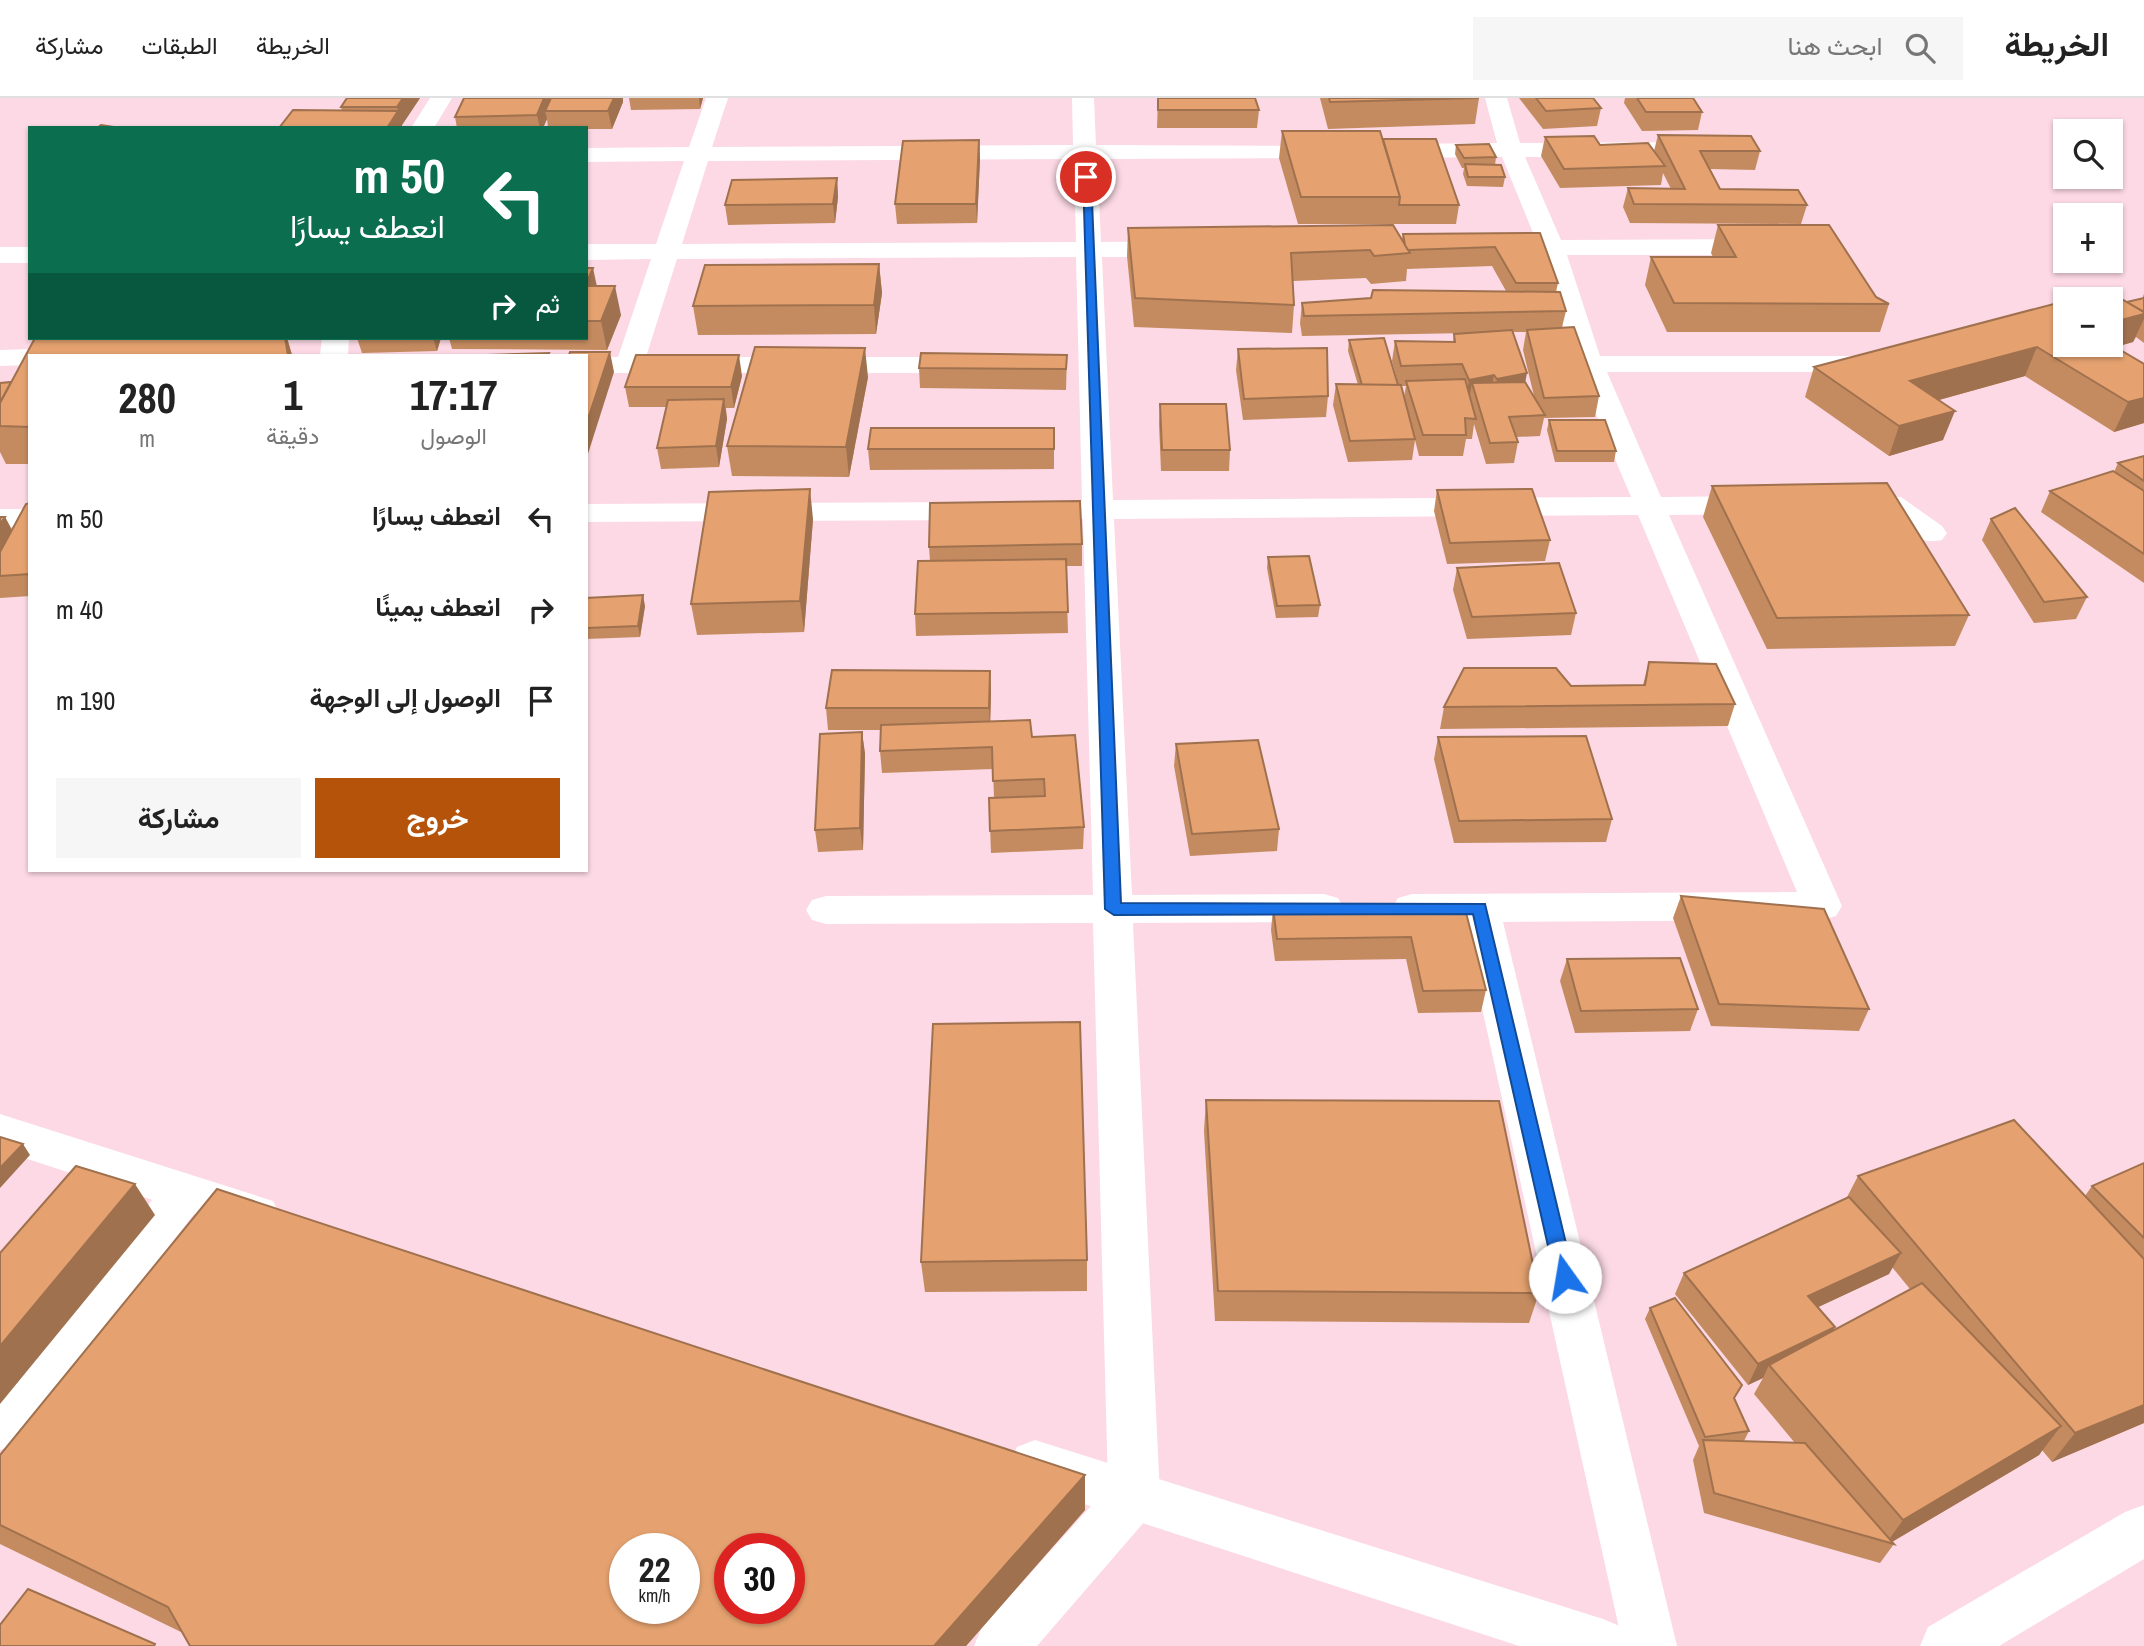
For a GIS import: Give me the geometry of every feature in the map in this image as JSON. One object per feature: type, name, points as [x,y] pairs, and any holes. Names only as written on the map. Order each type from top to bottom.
[{"type":"street","points":[[423,126],[440,98]]},
{"type":"street","points":[[629,366],[717,98]]},
{"type":"street","points":[[1001,1646],[1135,1496],[1099,510],[1079,365],[1089,250],[1083,98]]},
{"type":"street","points":[[826,910],[1822,906],[1589,364],[1552,248],[1511,150],[1496,98]]},
{"type":"street","points":[[588,155],[1728,149]]},
{"type":"street","points":[[1511,248],[1784,247]]},
{"type":"street","points":[[588,252],[1198,249]]},
{"type":"street","points":[[0,255],[28,255]]},
{"type":"street","points":[[0,358],[28,357]]},
{"type":"street","points":[[1589,364],[1862,364]]},
{"type":"street","points":[[588,365],[998,365]]},
{"type":"street","points":[[1836,504],[1890,504],[1931,533]]},
{"type":"street","points":[[588,513],[1783,505]]},
{"type":"street","points":[[0,518],[28,517]]},
{"type":"street","points":[[1480,908],[1650,1646]]},
{"type":"street","points":[[0,1132],[304,1230]]},
{"type":"street","points":[[0,1427],[185,1192]]},
{"type":"street","points":[[989,1449],[1603,1646]]},
{"type":"street","points":[[1947,1646],[2144,1530]]},
{"type":"building","points":[[347,98],[403,98],[397,107],[341,107]]},
{"type":"building","points":[[464,98],[544,98],[537,115],[455,117]]},
{"type":"building","points":[[551,98],[614,98],[608,111],[545,111]]},
{"type":"building","points":[[1158,98],[1255,98],[1259,110],[1158,110]]},
{"type":"building","points":[[1329,98],[1479,98],[1330,102]]},
{"type":"building","points":[[1536,98],[1593,98],[1601,108],[1546,111]]},
{"type":"building","points":[[1637,98],[1693,98],[1702,112],[1646,112]]},
{"type":"building","points":[[293,110],[398,111],[388,126],[281,126]]},
{"type":"building","points":[[1282,131],[1380,131],[1400,197],[1301,197]]},
{"type":"building","points":[[1658,135],[1751,136],[1760,151],[1700,151],[1720,189],[1798,190],[1807,205],[1634,204],[1628,188],[1685,189]]},
{"type":"building","points":[[1594,136],[1600,145],[1648,143],[1665,166],[1564,169],[1545,137]]},
{"type":"building","points":[[1383,139],[1436,139],[1459,205],[1399,205],[1400,197]]},
{"type":"building","points":[[979,140],[976,204],[895,204],[903,141]]},
{"type":"building","points":[[1489,144],[1496,157],[1464,158],[1456,145]]},
{"type":"building","points":[[1465,164],[1501,165],[1505,177],[1468,177]]},
{"type":"building","points":[[837,178],[833,204],[725,205],[732,180]]},
{"type":"building","points":[[1393,225],[1410,253],[1374,256],[1370,250],[1291,253],[1294,305],[1135,298],[1128,228]]},
{"type":"building","points":[[1718,225],[1829,225],[1876,297],[1889,304],[1674,303],[1651,257],[1736,257]]},
{"type":"building","points":[[1540,233],[1558,283],[1516,283],[1495,247],[1408,250],[1403,234]]},
{"type":"building","points":[[879,264],[874,305],[693,306],[705,265]]},
{"type":"building","points":[[588,286],[615,286],[601,321],[588,321]]},
{"type":"building","points":[[1373,290],[1560,292],[1566,311],[1304,316],[1302,303],[1371,298]]},
{"type":"building","points":[[2144,298],[2144,312],[2127,302]]},
{"type":"building","points":[[2123,300],[2144,312],[2123,320]]},
{"type":"building","points":[[2053,304],[2053,357],[2037,347],[1910,381],[1955,411],[1899,426],[1814,367]]},
{"type":"building","points":[[1574,327],[1599,396],[1544,398],[1527,330]]},
{"type":"building","points":[[1512,330],[1527,373],[1497,379],[1494,375],[1469,380],[1462,364],[1401,366],[1395,341],[1455,342],[1454,334]]},
{"type":"building","points":[[1384,338],[1398,385],[1362,385],[1349,340]]},
{"type":"building","points":[[34,340],[285,340],[288,354],[28,354],[28,427],[0,426],[0,403]]},
{"type":"building","points":[[755,347],[865,348],[846,447],[727,446]]},
{"type":"building","points":[[1327,348],[1328,396],[1244,399],[1238,349]]},
{"type":"building","points":[[610,352],[588,419],[588,354],[569,354]]},
{"type":"building","points":[[2123,352],[2144,364],[2144,398],[2128,402],[2054,357],[2123,357]]},
{"type":"building","points":[[921,353],[1067,355],[1066,369],[919,368]]},
{"type":"building","points":[[636,355],[739,355],[731,387],[625,387]]},
{"type":"building","points":[[1465,379],[1476,419],[1465,418],[1466,435],[1423,435],[1406,381]]},
{"type":"building","points":[[11,382],[4,395],[0,402],[0,383]]},
{"type":"building","points":[[1525,382],[1545,415],[1509,417],[1518,442],[1490,443],[1472,383]]},
{"type":"building","points":[[1336,384],[1401,385],[1415,439],[1350,441]]},
{"type":"building","points":[[724,399],[716,446],[657,448],[668,400]]},
{"type":"building","points":[[1160,404],[1226,404],[1230,450],[1162,450]]},
{"type":"building","points":[[1549,420],[1605,420],[1616,451],[1557,451]]},
{"type":"building","points":[[871,428],[1054,428],[1054,449],[868,449]]},
{"type":"building","points":[[2144,456],[2144,481],[2118,463]]},
{"type":"building","points":[[2113,471],[2144,491],[2144,554],[2050,491]]},
{"type":"building","points":[[1887,483],[1969,615],[1777,618],[1712,486]]},
{"type":"building","points":[[810,489],[800,601],[691,604],[709,492]]},
{"type":"building","points":[[1532,489],[1550,540],[1450,543],[1437,490]]},
{"type":"building","points":[[1080,501],[1082,544],[929,547],[930,503]]},
{"type":"building","points":[[26,504],[28,574],[0,576],[0,552]]},
{"type":"building","points":[[2015,508],[2087,597],[2044,602],[1991,519]]},
{"type":"building","points":[[1309,556],[1320,605],[1277,606],[1268,557]]},
{"type":"building","points":[[1066,559],[1068,612],[915,614],[918,561]]},
{"type":"building","points":[[1559,563],[1576,613],[1472,617],[1457,568]]},
{"type":"building","points":[[643,595],[638,626],[588,628],[588,598]]},
{"type":"building","points":[[1649,662],[1716,664],[1735,704],[1444,707],[1464,668],[1556,668],[1571,686],[1645,685]]},
{"type":"building","points":[[832,670],[990,671],[989,708],[826,708]]},
{"type":"building","points":[[1030,720],[1032,737],[1075,735],[1084,827],[990,831],[989,798],[1045,796],[1044,779],[993,781],[992,747],[880,751],[881,725]]},
{"type":"building","points":[[862,732],[860,828],[815,830],[820,734]]},
{"type":"building","points":[[1586,736],[1612,819],[1459,821],[1438,737]]},
{"type":"building","points":[[1258,740],[1279,829],[1192,834],[1176,744]]},
{"type":"building","points":[[1681,896],[1824,909],[1869,1009],[1719,1004]]},
{"type":"building","points":[[1464,905],[1486,990],[1423,991],[1411,937],[1277,939],[1273,908]]},
{"type":"building","points":[[1680,958],[1698,1009],[1581,1011],[1567,959]]},
{"type":"building","points":[[1080,1022],[1087,1260],[921,1262],[933,1024]]},
{"type":"building","points":[[1206,1100],[1499,1101],[1539,1293],[1218,1291]]},
{"type":"building","points":[[2014,1120],[2144,1259],[2144,1405],[2075,1433],[1858,1176]]},
{"type":"building","points":[[0,1137],[23,1144],[0,1168]]},
{"type":"building","points":[[2144,1163],[2144,1238],[2092,1186]]},
{"type":"building","points":[[76,1166],[135,1184],[0,1346],[0,1253]]},
{"type":"building","points":[[217,1189],[1085,1475],[934,1646],[190,1646],[168,1607],[0,1525],[0,1455]]},
{"type":"building","points":[[1849,1197],[1901,1253],[1808,1296],[1835,1327],[1758,1364],[1684,1273]]},
{"type":"building","points":[[1922,1283],[2061,1426],[1903,1520],[1769,1365]]},
{"type":"building","points":[[1675,1298],[1742,1385],[1734,1398],[1749,1431],[1705,1437],[1650,1308]]},
{"type":"building","points":[[1703,1440],[1805,1443],[1894,1544],[1714,1493]]},
{"type":"building","points":[[28,1589],[155,1644],[0,1646],[0,1625]]},
{"type":"route","points":[[1086,177],[1114,909],[1480,908],[1565,1277]]}]
